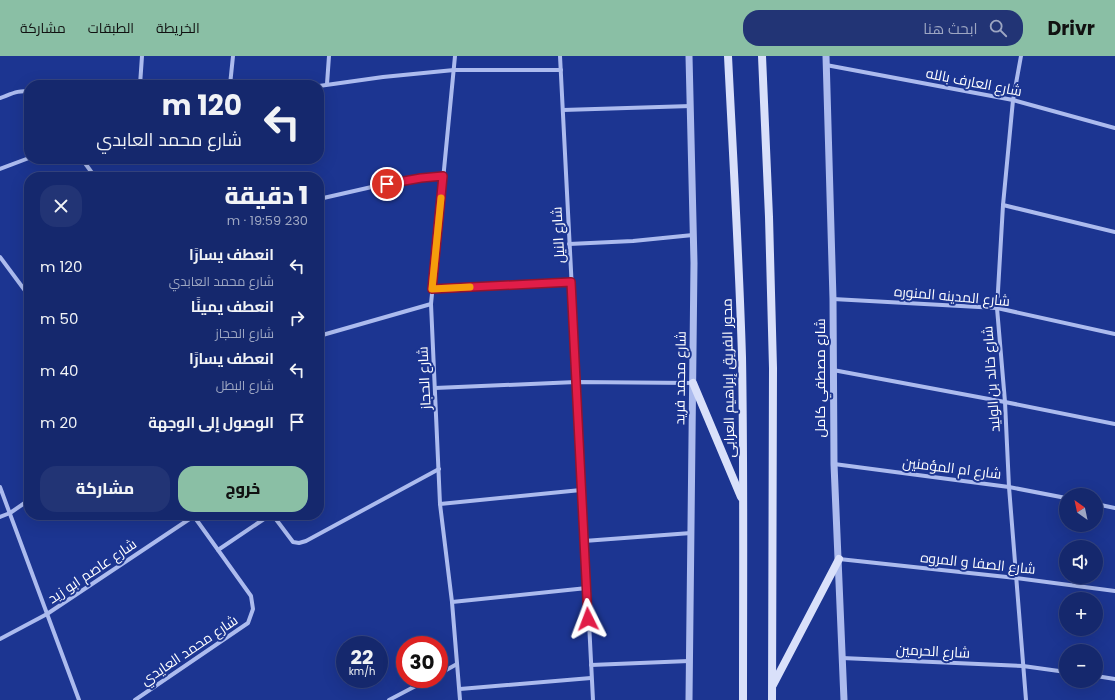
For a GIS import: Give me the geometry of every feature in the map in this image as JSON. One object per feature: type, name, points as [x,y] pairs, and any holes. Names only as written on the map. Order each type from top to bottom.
[{"type":"main road","name":"محور الفريق إبراهيم العرابى","points":[[728,56],[742,370],[743,700]]},
{"type":"main road","points":[[762,56],[769,202],[773,368],[772,700]]},
{"type":"main road","points":[[694,383],[743,501]]},
{"type":"main road","points":[[772,687],[839,559]]},
{"type":"street","points":[[140,80],[142,56]]},
{"type":"street","points":[[231,80],[233,56]]},
{"type":"street","points":[[327,84],[329,56]]},
{"type":"street","name":"شارع الحجاز","points":[[455,56],[431,304],[440,504],[452,602],[460,700]]},
{"type":"street","name":"شارع النيل","points":[[560,56],[581,490],[593,700]]},
{"type":"street","name":"شارع محمد فريد","points":[[689,700],[694,383],[690,56]]},
{"type":"street","name":"شارع مصطفي كامل","points":[[826,56],[833,299],[834,464],[844,700]]},
{"type":"street","name":"شارع خالد بن الوليد","points":[[1021,56],[1013,100],[1003,205],[997,308],[1005,402],[1009,487],[1026,700]]},
{"type":"street","name":"شارع العارف بالله","points":[[826,65],[1013,100],[1115,128]]},
{"type":"street","points":[[324,85],[454,70],[561,70]]},
{"type":"street","points":[[0,98],[24,91]]},
{"type":"street","points":[[563,110],[691,106]]},
{"type":"street","points":[[0,169],[24,160]]},
{"type":"street","points":[[324,198],[398,181],[443,176]]},
{"type":"street","points":[[1003,205],[1115,232]]},
{"type":"street","points":[[569,244],[633,241],[693,235]]},
{"type":"street","points":[[0,257],[24,289]]},
{"type":"street","points":[[432,289],[571,282]]},
{"type":"street","name":"شارع المدينه المنوره","points":[[833,299],[997,308],[1115,334]]},
{"type":"street","points":[[324,335],[431,304]]},
{"type":"street","points":[[833,370],[1115,424]]},
{"type":"street","points":[[435,388],[576,382],[694,383]]},
{"type":"street","name":"شارع ام المؤمنين","points":[[834,464],[1009,487],[1059,497]]},
{"type":"street","points":[[276,520],[292,542],[299,543],[313,537],[439,469]]},
{"type":"street","points":[[0,487],[79,700]]},
{"type":"street","points":[[440,504],[581,490]]},
{"type":"street","points":[[0,517],[10,513],[24,503]]},
{"type":"street","points":[[1103,505],[1115,508]]},
{"type":"street","name":"شارع عاصم ابو زيد","points":[[0,639],[47,614],[187,520]]},
{"type":"street","name":"شارع محمد العايدي","points":[[135,700],[248,622],[253,609],[251,596],[196,520]]},
{"type":"street","points":[[218,550],[263,520]]},
{"type":"street","points":[[584,541],[691,533]]},
{"type":"street","name":"شارع الصفا و المروه","points":[[839,559],[1016,578],[1115,592]]},
{"type":"street","points":[[452,602],[587,588]]},
{"type":"street","name":"شارع الحرمين","points":[[842,658],[1023,666],[1059,671]]},
{"type":"street","points":[[591,665],[689,661]]},
{"type":"street","points":[[448,669],[457,664]]},
{"type":"street","points":[[1103,677],[1115,679]]},
{"type":"street","points":[[460,689],[592,678]]},
{"type":"street","points":[[389,700],[412,688]]},
{"type":"slow traffic","points":[[441,198],[432,289],[470,287]]},
{"type":"route","points":[[387,184],[398,181],[443,176],[432,289],[571,282],[588,619]]}]
